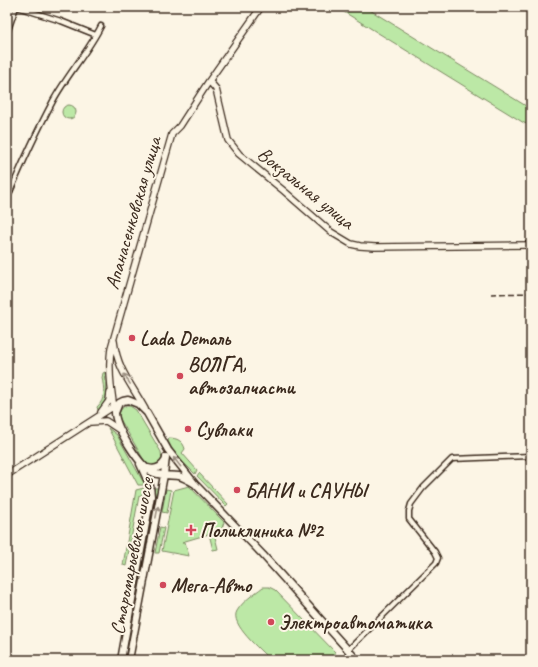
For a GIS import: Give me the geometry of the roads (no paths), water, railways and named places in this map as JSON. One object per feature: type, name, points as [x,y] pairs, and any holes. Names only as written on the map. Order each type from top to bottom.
[{"type":"main road","name":"Апанасенковская улица","points":[[115,335],[172,134],[180,126],[209,81],[261,7]]},
{"type":"main road","name":"Вокзальная улица","points":[[209,81],[216,89],[228,140],[239,154],[331,232],[343,240],[360,246],[375,247],[531,245]]},
{"type":"main road","points":[[115,335],[110,356],[111,389],[113,406],[121,431],[137,458],[146,468],[164,475],[179,476],[196,484]]},
{"type":"main road","points":[[115,335],[115,352],[119,365],[168,450],[196,484],[263,555],[357,660]]},
{"type":"main road","points":[[99,415],[108,400],[111,389]]},
{"type":"main road","points":[[7,475],[113,406],[124,401],[133,401],[147,413]]},
{"type":"main road","points":[[115,413],[117,407],[124,401]]},
{"type":"main road","points":[[87,423],[106,421],[121,431]]},
{"type":"main road","points":[[146,468],[158,468],[164,462],[166,451],[161,438]]},
{"type":"main road","name":"Старомарьевское шоссе","points":[[129,660],[162,487],[166,457]]},
{"type":"main road","name":"Старомарьевское шоссе","points":[[121,660],[151,496],[150,486],[137,458]]},
{"type":"main road","points":[[162,487],[168,479],[179,476]]},
{"type":"street","points":[[7,33],[16,7],[61,21],[96,35]]},
{"type":"street","points":[[7,198],[53,101],[101,26]]},
{"type":"street","points":[[348,650],[436,563],[438,558],[435,552],[409,519],[411,504],[423,488],[452,459],[531,456]]},
{"type":"railway","points":[[491,294],[531,293]]},
{"type":"place","name":"Lada Dеталь","points":[[132,338]]},
{"type":"place","name":"ВОЛГА, автозапчасти","points":[[180,376]]},
{"type":"place","name":"Сувлаки","points":[[188,429]]},
{"type":"place","name":"БАНИ и САУНЫ","points":[[237,490]]},
{"type":"place","name":"Поликлиника №2","points":[[191,530]]},
{"type":"place","name":"Мега-Авто","points":[[163,585]]},
{"type":"place","name":"Электроавтоматика","points":[[271,622]]}]
